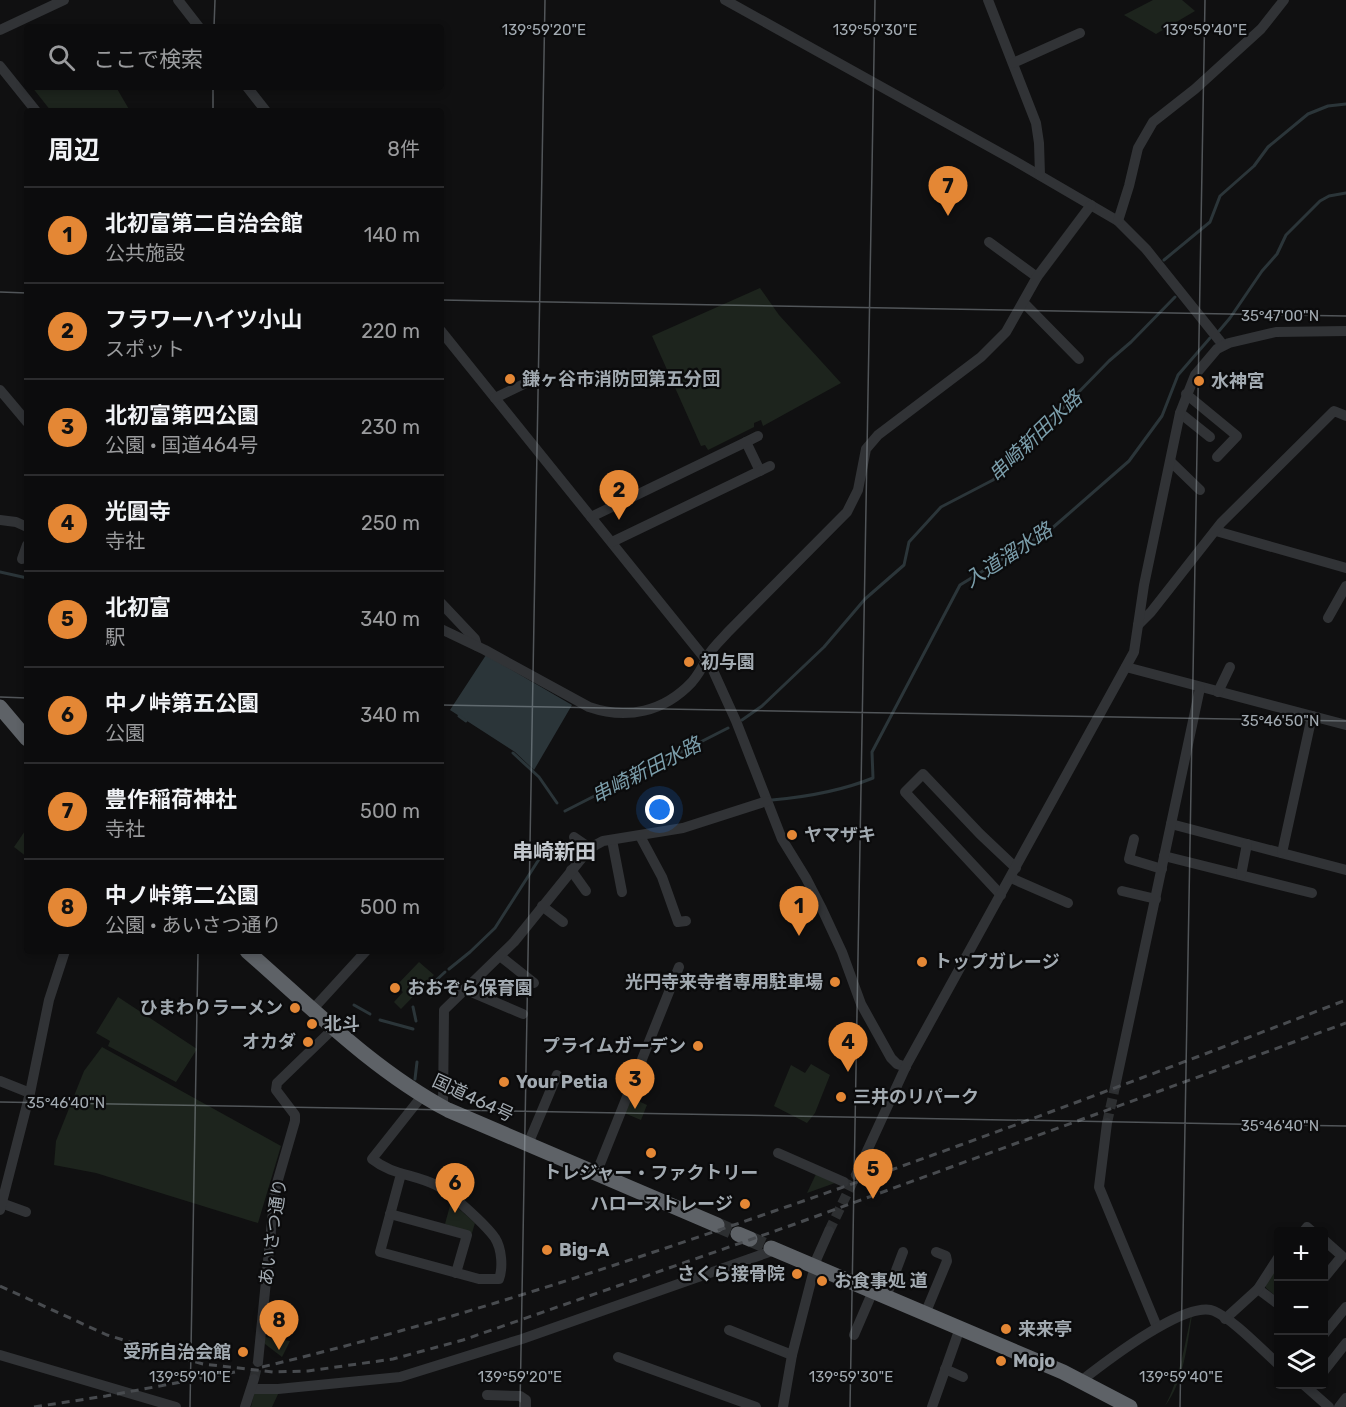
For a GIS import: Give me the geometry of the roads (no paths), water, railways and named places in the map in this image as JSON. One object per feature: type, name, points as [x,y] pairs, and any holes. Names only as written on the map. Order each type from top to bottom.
[{"type":"highway","points":[[0,707],[24,735]]},
{"type":"highway","name":"国道464号","points":[[250,954],[335,1028],[397,1079],[422,1096],[717,1225]]},
{"type":"highway","points":[[773,1249],[1081,1381],[1130,1407]]},
{"type":"street","points":[[0,30],[64,0]]},
{"type":"street","points":[[178,0],[197,24]]},
{"type":"street","points":[[725,0],[1040,175],[1118,221],[1146,249],[1223,345]]},
{"type":"street","points":[[988,0],[1036,123],[1040,175]]},
{"type":"street","points":[[1118,221],[1138,148],[1153,122],[1195,89],[1261,28],[1284,0]]},
{"type":"street","points":[[1013,63],[1080,33]]},
{"type":"street","points":[[0,66],[34,108]]},
{"type":"street","points":[[249,90],[264,108]]},
{"type":"street","points":[[444,630],[589,707],[614,714],[656,709],[691,682],[728,632],[847,512],[858,490],[866,449],[878,435],[981,357],[1006,332],[1037,277],[1091,205]]},
{"type":"street","points":[[988,242],[1037,277]]},
{"type":"street","points":[[1024,303],[1079,359]]},
{"type":"street","points":[[856,1175],[906,1067],[1134,652],[1144,585],[1180,413],[1195,375],[1223,345],[1276,332],[1346,331]]},
{"type":"street","points":[[444,335],[707,660],[727,698],[783,839],[822,909],[842,952],[861,1004],[891,1058],[897,1064],[906,1067]]},
{"type":"street","points":[[495,398],[526,383]]},
{"type":"street","points":[[0,390],[24,418]]},
{"type":"street","points":[[1186,394],[1237,436],[1217,457]]},
{"type":"street","points":[[1138,625],[1152,612],[1216,531],[1271,472],[1334,411],[1346,416]]},
{"type":"street","points":[[1180,413],[1210,437]]},
{"type":"street","points":[[591,517],[758,436]]},
{"type":"street","points":[[612,542],[765,469],[746,442]]},
{"type":"street","points":[[1171,462],[1200,490]]},
{"type":"street","points":[[0,520],[24,526]]},
{"type":"street","points":[[1216,531],[1346,568]]},
{"type":"street","points":[[22,559],[24,553]]},
{"type":"street","points":[[1328,618],[1346,586]]},
{"type":"street","points":[[444,606],[475,639],[477,646]]},
{"type":"street","points":[[1126,667],[1346,724]]},
{"type":"street","points":[[1218,692],[1230,667]]},
{"type":"street","points":[[1115,1087],[1200,688]]},
{"type":"street","points":[[1282,853],[1312,716]]},
{"type":"street","points":[[1001,895],[905,792],[924,774],[1014,873],[1068,903]]},
{"type":"street","points":[[443,1107],[443,1017],[447,1005],[514,942],[590,848],[603,841],[683,828],[767,801]]},
{"type":"street","points":[[1171,825],[1346,870]]},
{"type":"street","points":[[640,836],[662,877],[678,922],[686,921]]},
{"type":"street","points":[[574,837],[590,848]]},
{"type":"street","points":[[1134,839],[1129,860],[1162,868]]},
{"type":"street","points":[[612,840],[622,892]]},
{"type":"street","points":[[1241,875],[1247,844]]},
{"type":"street","points":[[1164,856],[1312,893]]},
{"type":"street","points":[[571,870],[586,891]]},
{"type":"street","points":[[1122,891],[1156,899]]},
{"type":"street","points":[[542,906],[563,922]]},
{"type":"street","points":[[26,1212],[1,1207],[3,1184],[30,1093],[49,1000],[64,954]]},
{"type":"street","points":[[313,1009],[363,954]]},
{"type":"street","points":[[500,956],[534,983]]},
{"type":"street","points":[[596,1174],[680,967]]},
{"type":"street","points":[[464,989],[523,1014]]},
{"type":"street","name":"あいさつ通り","points":[[258,1362],[275,1190],[295,1121],[295,1115],[276,1090],[277,1083],[335,1028]]},
{"type":"street","points":[[528,1144],[557,1075]]},
{"type":"street","points":[[0,1081],[30,1093]]},
{"type":"street","points":[[401,1174],[380,1252],[479,1280],[499,1279],[502,1269],[496,1240],[475,1216],[437,1185],[383,1168],[372,1159],[422,1096]]},
{"type":"street","points":[[1107,1123],[1099,1187],[1157,1327]]},
{"type":"street","points":[[778,1153],[844,1182]]},
{"type":"street","points":[[390,1214],[467,1235],[456,1273]]},
{"type":"street","points":[[783,1407],[792,1355],[815,1267],[829,1231]]},
{"type":"street","points":[[1328,1244],[1342,1256],[1328,1272]]},
{"type":"street","points":[[245,1407],[253,1384],[278,1389],[400,1377],[522,1339],[773,1249]]},
{"type":"street","points":[[854,1335],[903,1252]]},
{"type":"street","points":[[926,1314],[947,1261],[946,1256],[936,1252]]},
{"type":"street","points":[[1225,1319],[1258,1289],[1274,1264]]},
{"type":"street","points":[[1258,1289],[1274,1301]]},
{"type":"street","points":[[1328,1328],[1346,1307]]},
{"type":"street","points":[[1081,1381],[1157,1327],[1204,1310],[1212,1310],[1225,1319],[1274,1361]]},
{"type":"street","points":[[932,1407],[960,1328]]},
{"type":"street","points":[[729,1330],[792,1355]]},
{"type":"street","points":[[1328,1365],[1346,1343]]},
{"type":"street","points":[[0,1354],[176,1407]]},
{"type":"street","points":[[618,1357],[756,1407]]},
{"type":"street","points":[[945,1370],[963,1377]]},
{"type":"street","points":[[1311,1389],[1329,1407]]},
{"type":"street","points":[[487,1395],[520,1396],[526,1400],[526,1407]]},
{"type":"street","points":[[1338,1407],[1346,1398]]},
{"type":"waterway","points":[[1164,260],[1210,222],[1220,196],[1254,166],[1268,147],[1308,114],[1328,106],[1346,104]]},
{"type":"waterway","name":"入道溜水路","points":[[1219,331],[1277,254],[1286,235],[1320,201],[1329,196],[1346,193]]},
{"type":"waterway","name":"串崎新田水路","points":[[742,720],[762,706],[824,647],[865,599],[904,565],[909,542],[941,507],[993,480],[1175,297]]},
{"type":"waterway","name":"入道溜水路","points":[[772,800],[823,793],[873,778],[872,752],[960,585],[1050,530],[1129,461],[1162,416],[1178,375],[1210,338]]},
{"type":"waterway","name":"串崎新田水路","points":[[0,572],[24,577]]},
{"type":"waterway","name":"串崎新田水路","points":[[459,716],[466,721]]},
{"type":"waterway","name":"串崎新田水路","points":[[565,811],[728,728]]},
{"type":"waterway","name":"串崎新田水路","points":[[513,753],[539,777],[557,803]]},
{"type":"waterway","points":[[449,969],[495,928],[543,853]]},
{"type":"waterway","points":[[432,984],[445,972]]},
{"type":"waterway","points":[[354,1005],[370,1014]]},
{"type":"waterway","points":[[413,1007],[416,1021]]},
{"type":"waterway","points":[[380,1020],[413,1029]]},
{"type":"waterway","points":[[415,1079],[417,1062]]},
{"type":"tunnel","points":[[1107,1123],[1115,1087]]},
{"type":"tunnel","points":[[829,1231],[856,1175]]},
{"type":"tunnel","points":[[717,1225],[738,1234]]},
{"type":"tunnel","points":[[750,1239],[771,1248]]},
{"type":"tunnel","points":[[254,1379],[258,1362]]},
{"type":"railway","points":[[262,1367],[449,1317],[696,1238],[979,1138],[1346,1000]]},
{"type":"railway","points":[[0,1286],[107,1335],[203,1364],[273,1372],[308,1371],[393,1359],[463,1340],[795,1224],[1346,1023]]},
{"type":"railway","points":[[34,1407],[235,1372]]},
{"type":"place","name":"豊作稲荷神社","points":[[948,216]]},
{"type":"place","name":"鎌ヶ谷市消防団第五分団","points":[[510,379]]},
{"type":"place","name":"水神宮","points":[[1199,381]]},
{"type":"place","name":"フラワーハイツ小山","points":[[619,520]]},
{"type":"place","name":"初与園","points":[[689,662]]},
{"type":"place","name":"ヤマザキ","points":[[792,835]]},
{"type":"place","name":"北初富第二自治会館","points":[[799,936]]},
{"type":"place","name":"トップガレージ","points":[[922,962]]},
{"type":"place","name":"光円寺来寺者専用駐車場","points":[[835,982]]},
{"type":"place","name":"おおぞら保育園","points":[[395,988]]},
{"type":"place","name":"ひまわりラーメン","points":[[295,1008]]},
{"type":"place","name":"北斗","points":[[312,1024]]},
{"type":"place","name":"オカダ","points":[[308,1042]]},
{"type":"place","name":"プライムガーデン","points":[[698,1046]]},
{"type":"place","name":"光圓寺","points":[[848,1072]]},
{"type":"place","name":"Your Petia","points":[[504,1082]]},
{"type":"place","name":"三井のリパーク","points":[[841,1097]]},
{"type":"place","name":"北初富第四公園","points":[[635,1109]]},
{"type":"place","name":"トレジャー・ファクトリー","points":[[651,1153]]},
{"type":"place","name":"北初富","points":[[873,1199]]},
{"type":"place","name":"ハローストレージ","points":[[745,1204]]},
{"type":"place","name":"中ノ峠第五公園","points":[[455,1213]]},
{"type":"place","name":"Big-A","points":[[547,1250]]},
{"type":"place","name":"さくら接骨院","points":[[797,1274]]},
{"type":"place","name":"お食事処 道","points":[[822,1281]]},
{"type":"place","name":"来来亭","points":[[1006,1329]]},
{"type":"place","name":"中ノ峠第二公園","points":[[279,1350]]},
{"type":"place","name":"受所自治会館","points":[[243,1352]]},
{"type":"place","name":"Mojo","points":[[1001,1361]]},
{"type":"district","name":"串崎新田","points":[[554,852]]}]
